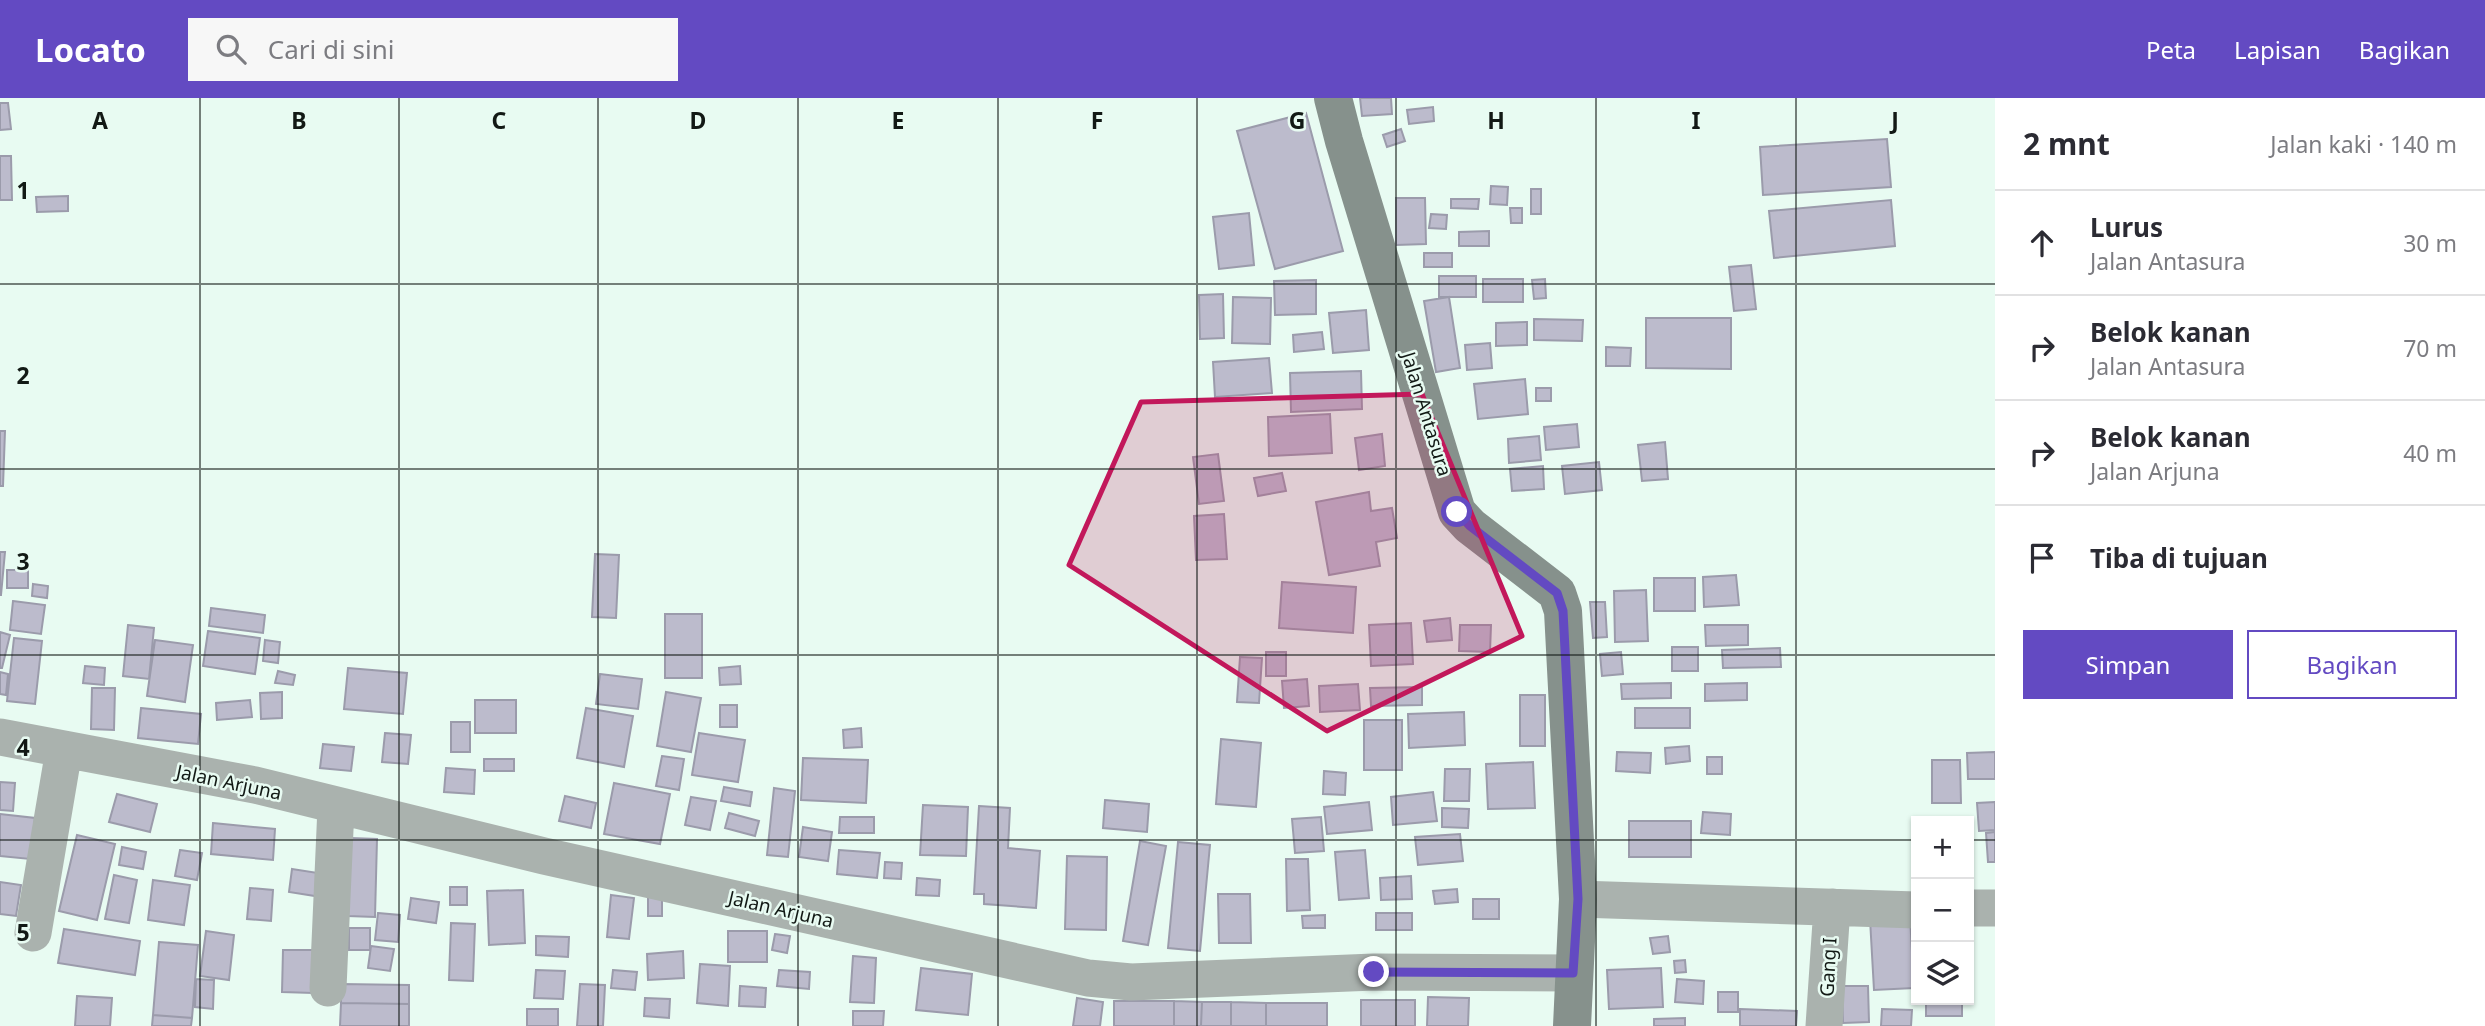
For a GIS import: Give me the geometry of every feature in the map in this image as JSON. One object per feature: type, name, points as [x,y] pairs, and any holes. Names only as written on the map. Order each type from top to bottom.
[{"type":"main road","name":"Jalan Antasura","points":[[1333,98],[1457,512],[1470,526],[1557,593],[1563,611],[1578,899],[1572,1026]]},
{"type":"street","name":"Jalan Arjuna","points":[[0,737],[255,785],[557,859],[1088,978],[1132,982],[1374,972],[1573,973]]},
{"type":"street","points":[[33,933],[64,750]]},
{"type":"street","points":[[328,988],[336,807]]},
{"type":"street","points":[[1578,899],[1911,910]]},
{"type":"street","name":"Gang I","points":[[1825,1026],[1832,907]]},
{"type":"street","points":[[1974,908],[1995,908]]},
{"type":"highlighted area","points":[[1422,394],[1522,636],[1327,731],[1069,565],[1141,402]]},
{"type":"building","points":[[1360,98],[1391,98],[1392,114],[1362,116]]},
{"type":"building","points":[[0,103],[8,103],[11,129],[0,130]]},
{"type":"building","points":[[1433,107],[1434,121],[1409,124],[1407,110]]},
{"type":"building","points":[[1306,113],[1343,251],[1275,269],[1237,131]]},
{"type":"building","points":[[1401,129],[1405,141],[1387,147],[1383,135]]},
{"type":"building","points":[[1887,139],[1891,187],[1763,195],[1760,147]]},
{"type":"building","points":[[0,156],[11,156],[12,200],[0,200]]},
{"type":"building","points":[[1491,186],[1508,187],[1507,205],[1490,204]]},
{"type":"building","points":[[1531,189],[1541,189],[1541,214],[1531,214]]},
{"type":"building","points":[[68,196],[68,211],[37,212],[36,197]]},
{"type":"building","points":[[1396,198],[1425,198],[1426,244],[1396,245]]},
{"type":"building","points":[[1451,199],[1479,199],[1478,209],[1451,208]]},
{"type":"building","points":[[1891,200],[1895,246],[1774,258],[1769,211]]},
{"type":"building","points":[[1510,208],[1522,208],[1522,223],[1511,223]]},
{"type":"building","points":[[1249,213],[1254,265],[1219,269],[1213,217]]},
{"type":"building","points":[[1431,214],[1447,215],[1446,229],[1429,228]]},
{"type":"building","points":[[1489,231],[1489,246],[1459,246],[1459,232]]},
{"type":"building","points":[[1424,253],[1452,253],[1452,267],[1424,267]]},
{"type":"building","points":[[1751,265],[1756,309],[1734,311],[1729,267]]},
{"type":"building","points":[[1439,276],[1476,276],[1476,297],[1439,297]]},
{"type":"building","points":[[1483,279],[1523,279],[1523,302],[1483,302]]},
{"type":"building","points":[[1545,279],[1546,298],[1534,299],[1532,280]]},
{"type":"building","points":[[1316,280],[1316,314],[1275,315],[1274,281]]},
{"type":"building","points":[[1223,294],[1224,338],[1200,339],[1199,295]]},
{"type":"building","points":[[1233,297],[1271,298],[1270,344],[1232,343]]},
{"type":"building","points":[[1449,297],[1460,368],[1436,372],[1424,301]]},
{"type":"building","points":[[1366,310],[1369,350],[1333,353],[1329,313]]},
{"type":"building","points":[[1646,318],[1731,318],[1731,369],[1646,368]]},
{"type":"building","points":[[1534,319],[1583,320],[1582,341],[1534,340]]},
{"type":"building","points":[[1527,322],[1527,345],[1496,346],[1496,323]]},
{"type":"building","points":[[1322,332],[1324,349],[1294,352],[1293,335]]},
{"type":"building","points":[[1490,343],[1492,368],[1467,370],[1465,345]]},
{"type":"building","points":[[1606,347],[1631,348],[1630,366],[1606,366]]},
{"type":"building","points":[[1269,358],[1272,393],[1215,397],[1213,362]]},
{"type":"building","points":[[1361,371],[1362,409],[1291,412],[1290,373]]},
{"type":"building","points":[[1525,379],[1528,414],[1478,419],[1474,384]]},
{"type":"building","points":[[1536,388],[1551,388],[1551,401],[1536,401]]},
{"type":"building","points":[[1330,414],[1332,453],[1269,456],[1268,417]]},
{"type":"building","points":[[1577,424],[1579,447],[1546,450],[1544,427]]},
{"type":"building","points":[[0,431],[5,431],[3,486],[0,486]]},
{"type":"building","points":[[1382,434],[1385,466],[1359,470],[1355,438]]},
{"type":"building","points":[[1539,436],[1541,460],[1509,463],[1508,439]]},
{"type":"building","points":[[1665,442],[1668,479],[1642,481],[1638,445]]},
{"type":"building","points":[[1218,454],[1224,501],[1199,504],[1193,457]]},
{"type":"building","points":[[1599,462],[1602,490],[1565,494],[1562,466]]},
{"type":"building","points":[[1543,466],[1544,489],[1512,491],[1510,469]]},
{"type":"building","points":[[1282,473],[1286,491],[1258,496],[1254,478]]},
{"type":"building","points":[[1369,492],[1371,511],[1392,508],[1397,538],[1376,542],[1380,566],[1329,575],[1316,502]]},
{"type":"building","points":[[1224,514],[1227,559],[1196,560],[1194,516]]},
{"type":"building","points":[[0,552],[5,552],[1,595],[0,595]]},
{"type":"building","points":[[595,554],[619,555],[616,618],[592,617]]},
{"type":"building","points":[[7,570],[28,570],[28,588],[7,588]]},
{"type":"building","points":[[1736,575],[1739,605],[1704,607],[1703,577]]},
{"type":"building","points":[[1654,578],[1695,578],[1695,611],[1654,611]]},
{"type":"building","points":[[1282,582],[1356,587],[1353,633],[1279,628]]},
{"type":"building","points":[[33,584],[48,586],[47,598],[32,596]]},
{"type":"building","points":[[1646,590],[1648,641],[1615,642],[1614,591]]},
{"type":"building","points":[[13,601],[45,605],[41,634],[10,630]]},
{"type":"building","points":[[1590,602],[1605,602],[1607,637],[1593,638]]},
{"type":"building","points":[[211,608],[265,615],[263,633],[209,626]]},
{"type":"building","points":[[665,614],[702,614],[702,678],[665,678]]},
{"type":"building","points":[[1450,618],[1452,640],[1427,642],[1424,621]]},
{"type":"building","points":[[1411,623],[1413,664],[1371,666],[1369,625]]},
{"type":"building","points":[[128,625],[154,628],[149,679],[123,676]]},
{"type":"building","points":[[1460,625],[1491,625],[1490,652],[1459,651]]},
{"type":"building","points":[[1705,625],[1748,625],[1748,645],[1706,646]]},
{"type":"building","points":[[208,631],[260,638],[255,674],[203,666]]},
{"type":"building","points":[[0,632],[10,635],[2,668],[0,668]]},
{"type":"building","points":[[14,638],[42,641],[35,704],[7,701]]},
{"type":"building","points":[[155,640],[193,645],[185,702],[147,696]]},
{"type":"building","points":[[265,640],[280,642],[278,663],[263,661]]},
{"type":"building","points":[[1672,647],[1698,647],[1698,671],[1672,671]]},
{"type":"building","points":[[1780,648],[1781,667],[1723,668],[1722,650]]},
{"type":"building","points":[[1266,652],[1286,652],[1286,676],[1266,676]]},
{"type":"building","points":[[1621,652],[1623,674],[1602,676],[1600,654]]},
{"type":"building","points":[[1240,657],[1262,658],[1259,703],[1237,702]]},
{"type":"building","points":[[85,666],[105,668],[104,685],[83,683]]},
{"type":"building","points":[[740,666],[741,684],[720,685],[719,668]]},
{"type":"building","points":[[348,668],[407,673],[403,714],[344,709]]},
{"type":"building","points":[[278,671],[295,675],[293,685],[275,683]]},
{"type":"building","points":[[0,672],[8,674],[6,695],[0,694]]},
{"type":"building","points":[[600,674],[642,679],[638,709],[596,704]]},
{"type":"building","points":[[1307,679],[1309,706],[1284,708],[1282,681]]},
{"type":"building","points":[[1671,683],[1671,698],[1622,699],[1621,684]]},
{"type":"building","points":[[1747,683],[1747,700],[1705,701],[1705,684]]},
{"type":"building","points":[[1358,684],[1360,710],[1320,712],[1319,686]]},
{"type":"building","points":[[1422,687],[1422,705],[1371,706],[1370,688]]},
{"type":"building","points":[[92,688],[115,688],[114,730],[91,729]]},
{"type":"building","points":[[282,692],[282,718],[261,719],[260,693]]},
{"type":"building","points":[[666,692],[701,698],[691,752],[657,746]]},
{"type":"building","points":[[1520,695],[1545,695],[1545,746],[1520,746]]},
{"type":"building","points":[[250,700],[252,717],[217,720],[216,703]]},
{"type":"building","points":[[475,700],[516,700],[516,733],[475,733]]},
{"type":"building","points":[[720,705],[737,705],[737,727],[720,727]]},
{"type":"building","points":[[141,708],[201,714],[198,744],[138,738]]},
{"type":"building","points":[[586,708],[633,716],[624,767],[577,758]]},
{"type":"building","points":[[1635,708],[1690,708],[1690,728],[1635,728]]},
{"type":"building","points":[[1464,712],[1465,745],[1409,748],[1408,714]]},
{"type":"building","points":[[1364,720],[1402,720],[1402,770],[1364,770]]},
{"type":"building","points":[[451,722],[470,722],[470,752],[451,752]]},
{"type":"building","points":[[861,728],[862,747],[844,748],[843,730]]},
{"type":"building","points":[[385,733],[411,735],[408,764],[382,762]]},
{"type":"building","points":[[699,733],[745,740],[738,782],[692,775]]},
{"type":"building","points":[[1221,739],[1261,743],[1256,807],[1216,804]]},
{"type":"building","points":[[323,744],[354,747],[351,771],[320,768]]},
{"type":"building","points":[[1689,746],[1690,761],[1666,764],[1665,748]]},
{"type":"building","points":[[1617,752],[1651,753],[1650,773],[1616,771]]},
{"type":"building","points":[[1995,752],[1995,779],[1968,779],[1967,753]]},
{"type":"building","points":[[662,756],[684,759],[679,790],[656,786]]},
{"type":"building","points":[[1707,757],[1722,757],[1722,774],[1707,774]]},
{"type":"building","points":[[803,758],[868,760],[866,803],[801,800]]},
{"type":"building","points":[[484,759],[514,759],[514,771],[484,771]]},
{"type":"building","points":[[1932,760],[1960,760],[1961,803],[1932,803]]},
{"type":"building","points":[[1533,762],[1535,808],[1488,809],[1486,764]]},
{"type":"building","points":[[446,768],[475,770],[474,794],[444,792]]},
{"type":"building","points":[[1445,769],[1470,769],[1469,801],[1444,801]]},
{"type":"building","points":[[1324,771],[1346,773],[1345,795],[1323,794]]},
{"type":"building","points":[[0,782],[15,783],[13,811],[0,810]]},
{"type":"building","points":[[614,783],[670,794],[660,844],[604,834]]},
{"type":"building","points":[[724,787],[752,792],[750,806],[721,801]]},
{"type":"building","points":[[774,788],[795,791],[788,857],[767,855]]},
{"type":"building","points":[[1433,792],[1437,821],[1393,825],[1391,797]]},
{"type":"building","points":[[117,794],[157,804],[150,832],[109,822]]},
{"type":"building","points":[[565,796],[596,803],[591,828],[559,821]]},
{"type":"building","points":[[691,797],[716,801],[710,830],[685,825]]},
{"type":"building","points":[[1105,800],[1149,804],[1147,832],[1103,828]]},
{"type":"building","points":[[1369,802],[1372,830],[1327,834],[1324,807]]},
{"type":"building","points":[[1995,802],[1995,830],[1979,831],[1977,803]]},
{"type":"building","points":[[923,805],[968,807],[966,856],[920,855]]},
{"type":"building","points":[[979,806],[1010,808],[1008,848],[1040,851],[1036,908],[984,904],[984,894],[974,894]]},
{"type":"building","points":[[1442,808],[1469,809],[1468,828],[1442,827]]},
{"type":"building","points":[[1703,812],[1731,814],[1730,835],[1701,833]]},
{"type":"building","points":[[729,813],[759,821],[755,836],[725,828]]},
{"type":"building","points":[[0,814],[35,818],[30,859],[0,856]]},
{"type":"building","points":[[840,817],[874,817],[874,833],[839,833]]},
{"type":"building","points":[[1321,817],[1324,851],[1295,853],[1292,819]]},
{"type":"building","points":[[1629,821],[1691,821],[1691,857],[1629,857]]},
{"type":"building","points":[[213,823],[275,829],[273,860],[211,854]]},
{"type":"building","points":[[803,827],[832,832],[828,861],[799,857]]},
{"type":"building","points":[[1995,832],[1995,862],[1988,862],[1986,833]]},
{"type":"building","points":[[1460,834],[1463,861],[1418,865],[1415,837]]},
{"type":"building","points":[[77,835],[115,844],[97,920],[59,911]]},
{"type":"building","points":[[350,838],[377,839],[375,917],[348,916]]},
{"type":"building","points":[[1140,841],[1166,846],[1148,945],[1123,941]]},
{"type":"building","points":[[1178,842],[1210,845],[1200,951],[1168,948]]},
{"type":"building","points":[[122,847],[146,852],[143,869],[119,865]]},
{"type":"building","points":[[180,850],[202,853],[197,880],[175,876]]},
{"type":"building","points":[[839,850],[880,853],[877,878],[837,874]]},
{"type":"building","points":[[1365,850],[1369,898],[1339,900],[1335,852]]},
{"type":"building","points":[[1067,856],[1107,857],[1106,930],[1065,929]]},
{"type":"building","points":[[1286,859],[1308,859],[1310,910],[1287,911]]},
{"type":"building","points":[[885,862],[902,863],[901,879],[884,878]]},
{"type":"building","points":[[292,869],[318,873],[315,896],[289,892]]},
{"type":"building","points":[[114,875],[137,880],[129,923],[105,919]]},
{"type":"building","points":[[1411,876],[1412,899],[1381,900],[1380,878]]},
{"type":"building","points":[[917,878],[940,880],[939,896],[916,895]]},
{"type":"building","points":[[153,880],[190,885],[184,925],[148,920]]},
{"type":"building","points":[[0,882],[21,885],[16,916],[0,914]]},
{"type":"building","points":[[450,887],[467,887],[467,905],[450,905]]},
{"type":"building","points":[[250,888],[273,890],[271,921],[247,919]]},
{"type":"building","points":[[1457,889],[1458,902],[1435,904],[1433,891]]},
{"type":"building","points":[[523,890],[525,943],[489,945],[487,891]]},
{"type":"building","points":[[648,894],[662,894],[662,916],[648,916]]},
{"type":"building","points":[[1218,894],[1250,894],[1251,943],[1219,943]]},
{"type":"building","points":[[611,895],[634,898],[629,939],[607,937]]},
{"type":"building","points":[[411,898],[439,902],[436,923],[408,919]]},
{"type":"building","points":[[1473,899],[1499,899],[1499,919],[1473,919]]},
{"type":"building","points":[[378,913],[400,915],[398,942],[375,940]]},
{"type":"building","points":[[1376,913],[1412,913],[1412,930],[1376,930]]},
{"type":"building","points":[[1325,915],[1325,928],[1303,928],[1302,916]]},
{"type":"building","points":[[1910,916],[1911,988],[1874,990],[1870,919]]},
{"type":"building","points":[[451,923],[475,924],[473,981],[449,980]]},
{"type":"building","points":[[349,928],[370,928],[370,950],[349,950]]},
{"type":"building","points":[[64,929],[140,941],[135,975],[58,963]]},
{"type":"building","points":[[206,931],[234,935],[229,980],[200,976]]},
{"type":"building","points":[[728,931],[767,931],[767,962],[728,962]]},
{"type":"building","points":[[775,934],[790,936],[787,953],[772,950]]},
{"type":"building","points":[[536,936],[569,937],[568,957],[536,955]]},
{"type":"building","points":[[1668,936],[1670,952],[1653,954],[1650,938]]},
{"type":"building","points":[[159,942],[198,945],[192,1018],[153,1015]]},
{"type":"building","points":[[371,946],[394,949],[390,971],[368,968]]},
{"type":"building","points":[[283,950],[314,950],[313,993],[282,992]]},
{"type":"building","points":[[683,951],[684,978],[648,980],[647,954]]},
{"type":"building","points":[[853,956],[876,958],[874,1003],[850,1002]]},
{"type":"building","points":[[1685,960],[1686,972],[1675,973],[1674,961]]},
{"type":"building","points":[[700,964],[730,966],[728,1006],[697,1003]]},
{"type":"building","points":[[921,968],[972,974],[968,1015],[916,1010]]},
{"type":"building","points":[[1661,968],[1663,1007],[1609,1009],[1607,970]]},
{"type":"building","points":[[536,970],[565,971],[563,999],[534,998]]},
{"type":"building","points":[[613,970],[637,972],[635,990],[611,988]]},
{"type":"building","points":[[779,970],[810,972],[809,989],[777,986]]},
{"type":"building","points":[[196,979],[214,980],[213,1009],[195,1007]]},
{"type":"building","points":[[1677,979],[1704,981],[1703,1004],[1675,1002]]},
{"type":"building","points":[[341,984],[409,985],[409,1004],[341,1003]]},
{"type":"building","points":[[580,984],[605,985],[603,1026],[577,1026]]},
{"type":"building","points":[[740,986],[766,988],[765,1007],[739,1006]]},
{"type":"building","points":[[1842,986],[1868,986],[1869,1022],[1843,1023]]},
{"type":"building","points":[[1718,992],[1738,992],[1738,1012],[1718,1012]]},
{"type":"building","points":[[77,996],[112,998],[110,1026],[75,1026]]},
{"type":"building","points":[[1428,997],[1469,998],[1468,1026],[1427,1026]]},
{"type":"building","points":[[645,998],[670,999],[669,1018],[644,1016]]},
{"type":"building","points":[[1077,998],[1103,1002],[1100,1026],[1073,1026]]},
{"type":"building","points":[[1361,1000],[1415,1000],[1415,1026],[1361,1026]]},
{"type":"building","points":[[1114,1001],[1174,1001],[1174,1026],[1114,1026]]},
{"type":"building","points":[[1174,1001],[1202,1002],[1201,1026],[1174,1026]]},
{"type":"building","points":[[1202,1002],[1231,1002],[1231,1026],[1201,1026]]},
{"type":"building","points":[[1231,1002],[1266,1003],[1266,1026],[1231,1026]]},
{"type":"building","points":[[341,1003],[409,1004],[409,1026],[340,1026]]},
{"type":"building","points":[[1266,1003],[1327,1003],[1327,1026],[1266,1026]]},
{"type":"building","points":[[1926,1005],[1962,1005],[1962,1016],[1926,1016]]},
{"type":"building","points":[[527,1009],[558,1009],[558,1026],[527,1026]]},
{"type":"building","points":[[1740,1009],[1797,1011],[1796,1026],[1740,1026]]},
{"type":"building","points":[[1882,1009],[1912,1010],[1911,1026],[1881,1026]]},
{"type":"building","points":[[853,1011],[884,1011],[883,1026],[853,1026]]},
{"type":"building","points":[[153,1015],[192,1018],[191,1026],[152,1026]]},
{"type":"building","points":[[1685,1018],[1685,1026],[1654,1026],[1654,1019]]},
{"type":"route","points":[[1374,972],[1573,973],[1578,899],[1563,611],[1557,593],[1470,526],[1457,512]]}]
